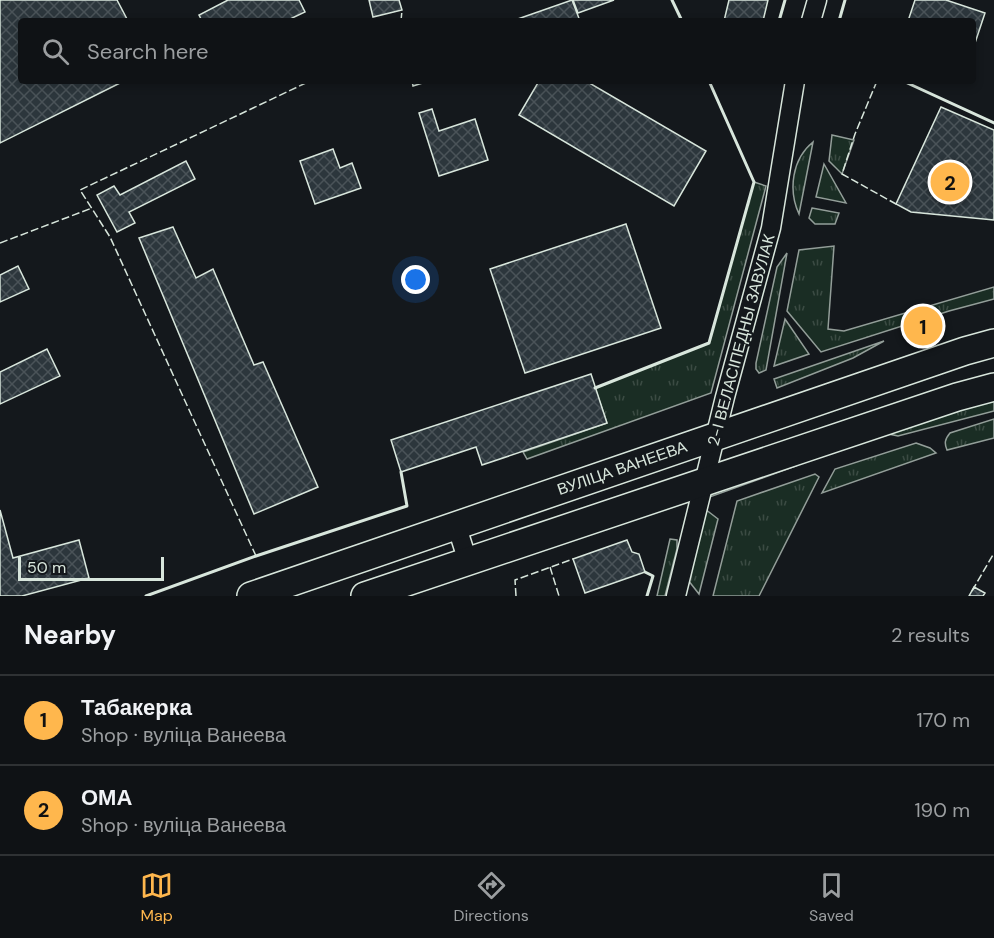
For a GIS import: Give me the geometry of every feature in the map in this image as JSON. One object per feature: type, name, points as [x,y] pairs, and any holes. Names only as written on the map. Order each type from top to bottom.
[{"type":"main road","name":"ВУЛІЦА ВАНЕЕВА","points":[[251,596],[965,351],[994,344]]},
{"type":"main road","points":[[365,596],[704,484],[957,397],[994,387]]},
{"type":"street","points":[[812,18],[817,0]]},
{"type":"street","name":"2-І ВЕЛАСІПЕДНЫ ЗАВУЛАК","points":[[676,596],[715,436],[771,228],[795,84]]},
{"type":"street","points":[[456,524],[468,562]]},
{"type":"green space","points":[[832,135],[854,140],[842,174],[829,161]]},
{"type":"green space","points":[[813,142],[799,214],[794,195],[794,175],[800,157]]},
{"type":"green space","points":[[824,164],[846,203],[816,197]]},
{"type":"green space","points":[[754,182],[766,186],[711,393],[527,459],[523,452],[607,423],[595,388],[709,343]]},
{"type":"green space","points":[[812,208],[839,213],[835,224],[815,224],[809,218]]},
{"type":"green space","points":[[834,246],[828,329],[844,331],[994,287],[994,299],[821,352],[787,311],[799,250]]},
{"type":"green space","points":[[787,253],[766,370],[759,373],[756,363],[777,267]]},
{"type":"green space","points":[[785,319],[809,354],[774,366]]},
{"type":"green space","points":[[884,341],[853,358],[777,388],[774,379]]},
{"type":"green space","points":[[994,399],[994,411],[898,436],[889,434],[888,430]]},
{"type":"green space","points":[[994,419],[994,438],[947,450],[946,441],[950,433]]},
{"type":"green space","points":[[916,443],[936,453],[822,493],[835,469]]},
{"type":"green space","points":[[793,462],[796,466],[707,498],[710,492]]},
{"type":"green space","points":[[815,474],[819,477],[759,596],[713,596],[737,501]]},
{"type":"green space","points":[[705,509],[718,519],[699,594],[688,580]]},
{"type":"green space","points":[[670,539],[677,540],[677,549],[665,596],[657,596]]},
{"type":"building","points":[[0,0],[117,0],[126,18],[18,18],[18,84],[118,84],[0,143]]},
{"type":"building","points":[[228,0],[299,0],[305,12],[292,18],[200,18],[199,15]]},
{"type":"building","points":[[369,0],[399,0],[402,10],[373,17]]},
{"type":"building","points":[[572,0],[579,18],[521,18]]},
{"type":"building","points":[[573,0],[614,0],[578,13]]},
{"type":"building","points":[[729,0],[768,0],[764,18],[725,18]]},
{"type":"building","points":[[915,0],[946,0],[985,13],[976,40],[976,18],[909,18]]},
{"type":"building","points":[[537,84],[591,84],[706,151],[674,206],[519,115]]},
{"type":"building","points":[[941,107],[994,130],[994,220],[911,212],[896,204]]},
{"type":"building","points":[[432,109],[439,131],[475,119],[488,160],[439,176],[419,113]]},
{"type":"building","points":[[333,149],[340,168],[352,163],[361,188],[315,204],[300,161]]},
{"type":"building","points":[[186,161],[195,179],[129,212],[135,223],[117,232],[97,195],[114,186],[120,195]]},
{"type":"building","points":[[626,224],[661,328],[525,373],[490,269]]},
{"type":"building","points":[[173,227],[196,278],[213,269],[254,365],[263,362],[318,487],[254,514],[139,238]]},
{"type":"building","points":[[18,266],[29,289],[0,302],[0,275]]},
{"type":"building","points":[[47,349],[60,376],[0,404],[0,372]]},
{"type":"building","points":[[591,374],[607,423],[482,465],[476,447],[401,472],[391,440]]},
{"type":"building","points":[[0,510],[13,558],[79,540],[89,578],[22,596],[0,596]]},
{"type":"building","points":[[627,540],[632,552],[639,554],[645,572],[585,593],[573,559]]},
{"type":"building","points":[[974,587],[985,593],[983,596],[969,596]]},
{"type":"fence","points":[[401,18],[402,10]]},
{"type":"fence","points":[[256,556],[110,237],[80,190],[304,84]]},
{"type":"fence","points":[[876,84],[855,134],[842,174],[896,204]]},
{"type":"fence","points":[[0,243],[92,208]]},
{"type":"fence","points":[[972,591],[994,553]]},
{"type":"fence","points":[[516,596],[515,580],[573,559]]},
{"type":"fence","points":[[550,567],[559,596]]},
{"type":"wall","points":[[672,0],[681,18]]},
{"type":"wall","points":[[780,18],[785,0]]},
{"type":"wall","points":[[840,18],[845,0]]},
{"type":"wall","points":[[595,388],[709,343],[754,182],[710,84]]},
{"type":"wall","points":[[910,84],[994,123]]},
{"type":"wall","points":[[146,596],[256,556],[407,506],[401,472]]},
{"type":"wall","points":[[645,572],[653,576],[647,596]]},
{"type":"place","name":"ОМА","points":[[950,182]]},
{"type":"place","name":"Табакерка","points":[[923,326]]}]
